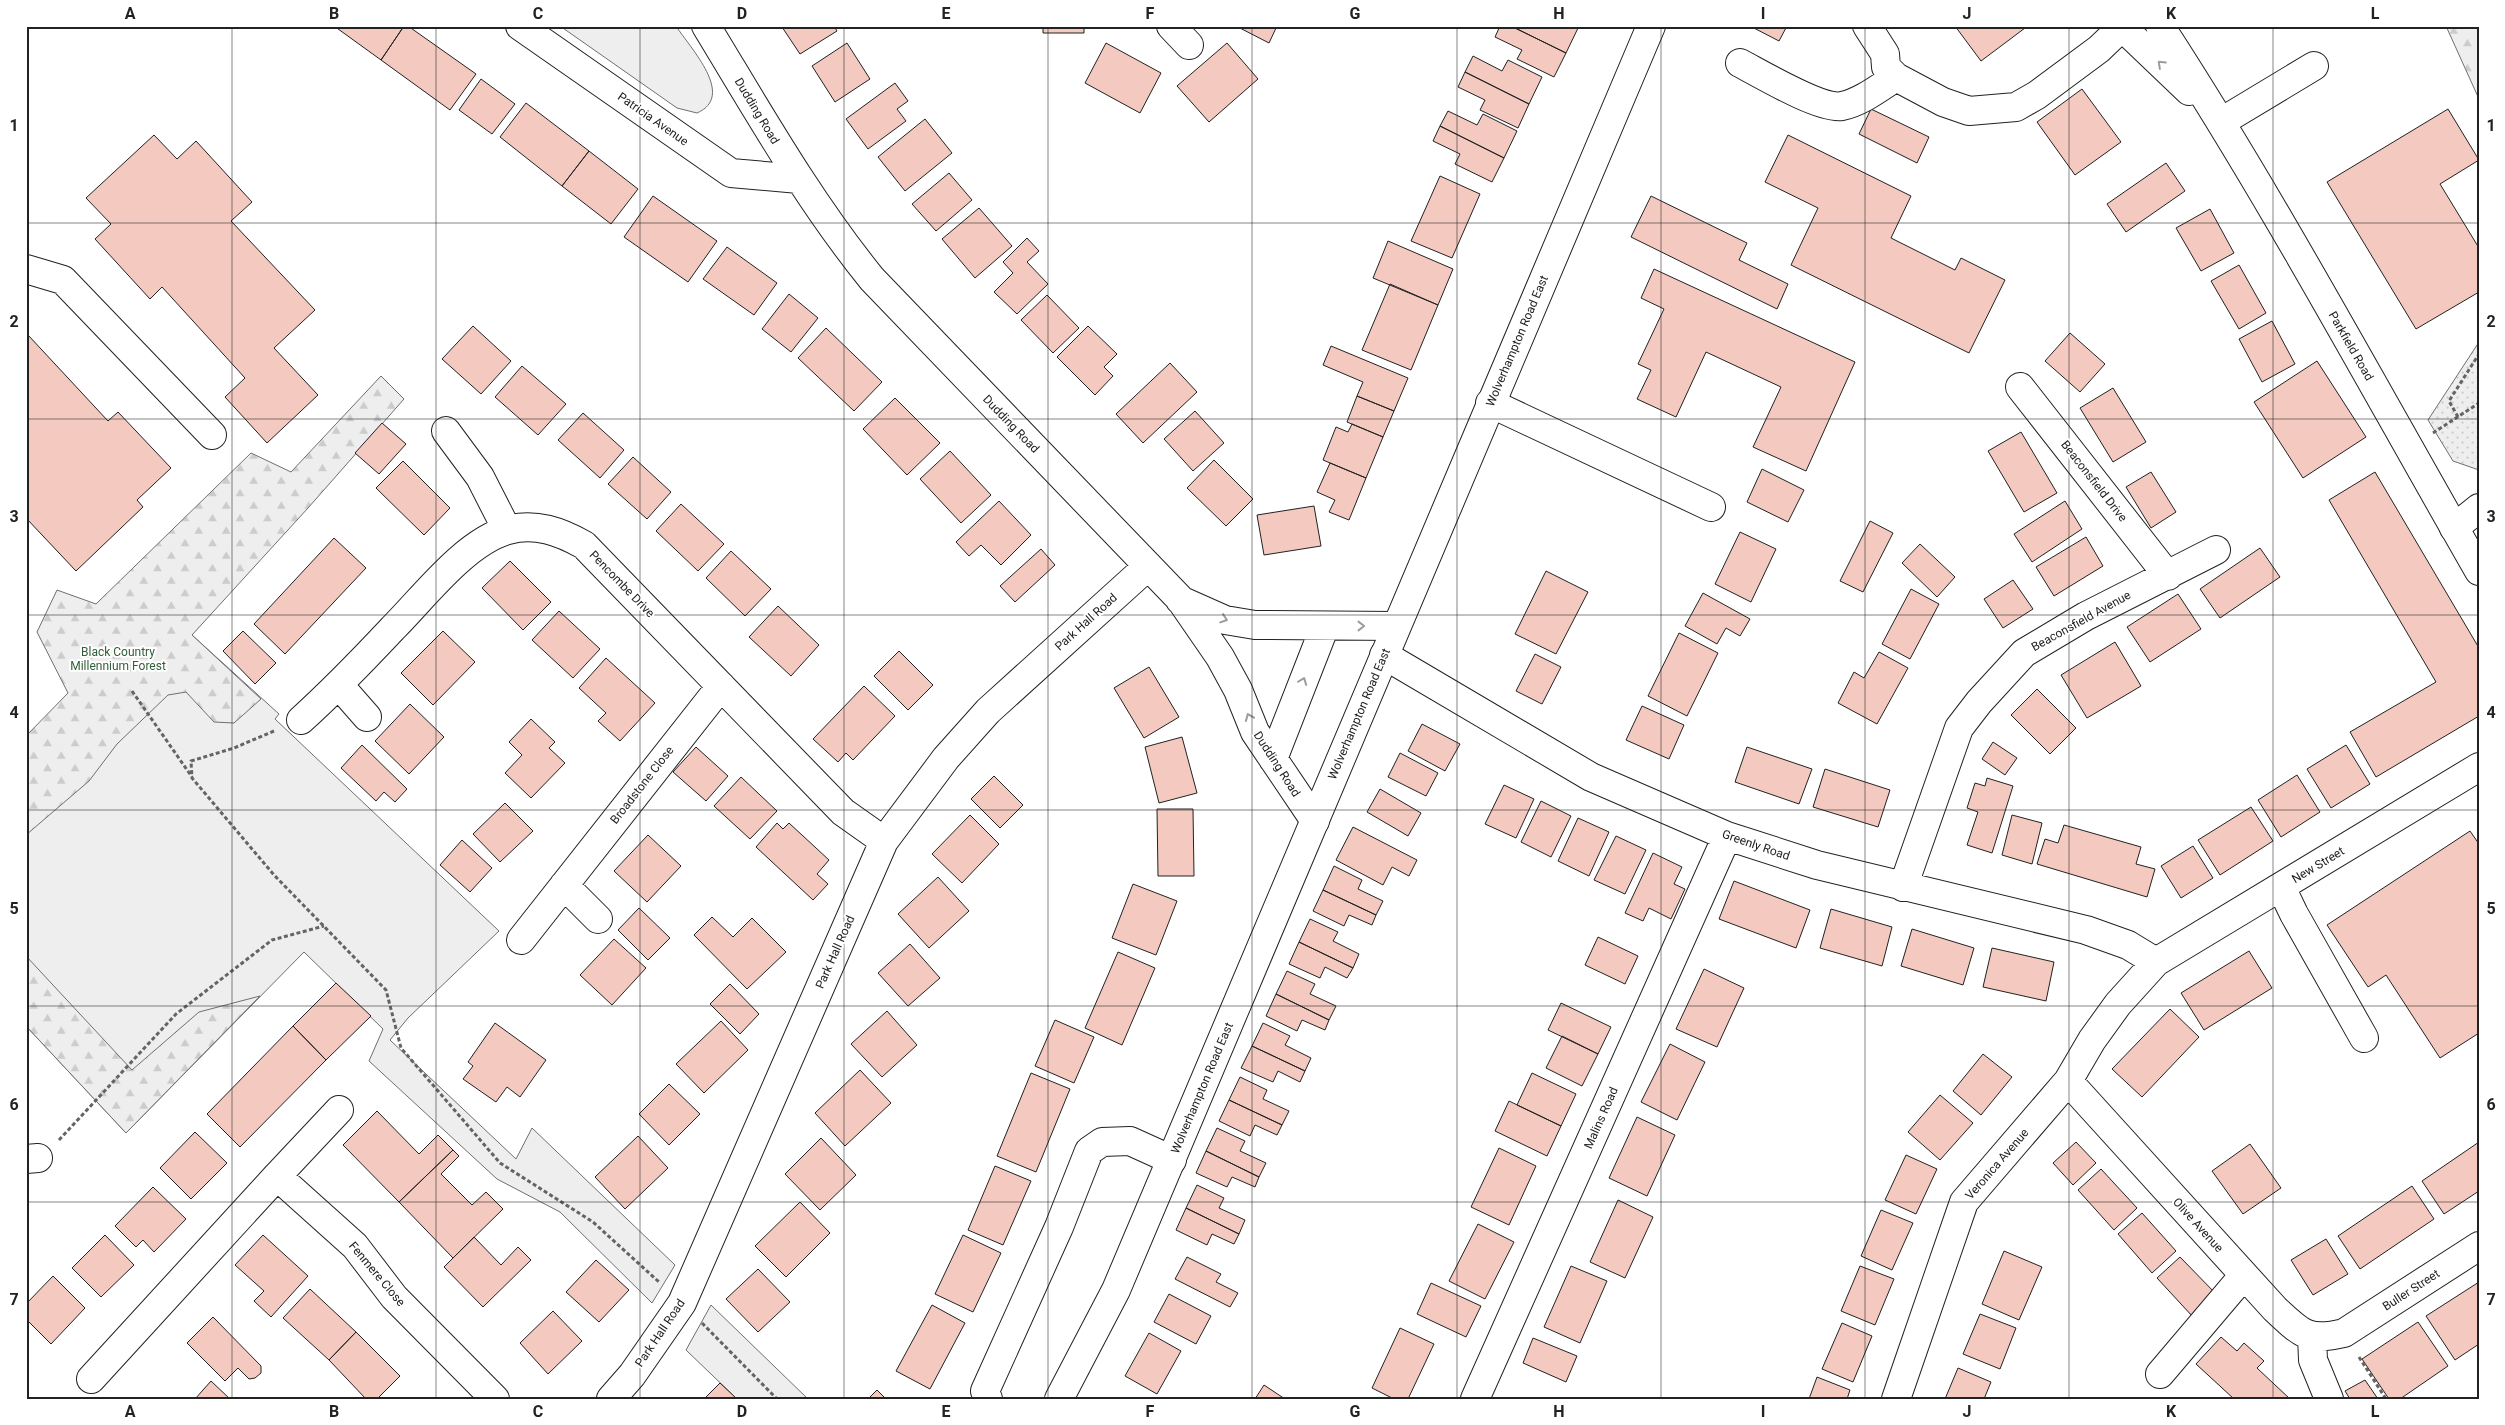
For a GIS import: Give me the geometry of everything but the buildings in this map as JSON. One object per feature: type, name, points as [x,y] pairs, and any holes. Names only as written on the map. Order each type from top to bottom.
[{"type":"street","name":"Patricia Avenue","points":[[520,26],[731,173],[799,179]]},
{"type":"street","name":"Dudding Road","points":[[706,26],[799,179],[839,239],[872,279],[1180,599],[1220,656],[1238,690],[1255,732],[1315,821]]},
{"type":"street","name":"Wolverhampton Road East","points":[[1059,1399],[1116,1290],[1490,402],[1652,26]]},
{"type":"street","points":[[1867,26],[1885,54],[1886,67],[1896,77],[1943,102],[1969,111],[2016,107],[2061,78],[2099,49],[2122,27]]},
{"type":"street","name":"Parkfield Road","points":[[2160,26],[2220,122],[2479,570]]},
{"type":"street","name":"Parkfield Road","points":[[2122,27],[2220,122]]},
{"type":"street","points":[[1740,63],[1818,102],[1832,106],[1841,106],[1858,100],[1896,77]]},
{"type":"street","points":[[2220,122],[2314,66]]},
{"type":"street","points":[[26,269],[63,280],[212,435]]},
{"type":"street","name":"Beaconsfield Drive","points":[[2020,387],[2168,576]]},
{"type":"street","points":[[1490,402],[1711,507]]},
{"type":"street","points":[[446,431],[480,477],[507,530]]},
{"type":"street","points":[[2454,528],[2479,508]]},
{"type":"street","name":"Pencombe Drive","points":[[301,720],[339,685],[451,568],[478,544],[507,530],[527,526],[562,532],[584,545],[843,812],[884,841]]},
{"type":"street","name":"Beaconsfield Avenue","points":[[1903,887],[1959,728],[1978,702],[2024,653],[2086,616],[2216,550]]},
{"type":"street","name":"Park Hall Road","points":[[611,1399],[637,1368],[682,1303],[884,841],[946,758],[988,711],[1147,566]]},
{"type":"street","points":[[1180,599],[1225,620],[1256,625],[1396,626]]},
{"type":"street","points":[[1273,759],[1325,626]]},
{"type":"street","name":"Greenly Road","points":[[1384,655],[1591,777],[1728,836],[1817,865],[2086,930],[2128,945],[2156,962]]},
{"type":"street","points":[[339,685],[367,717]]},
{"type":"street","name":"Broadstone Close","points":[[521,940],[721,686]]},
{"type":"street","name":"New Street","points":[[2156,962],[2479,767]]},
{"type":"street","name":"Malins Road","points":[[1475,1399],[1728,836]]},
{"type":"street","points":[[564,885],[598,919]]},
{"type":"street","points":[[2281,887],[2294,914],[2364,1038]]},
{"type":"street","name":"Veronica Avenue","points":[[1896,1399],[1964,1202],[2068,1081],[2092,1040],[2118,1004],[2156,962]]},
{"type":"street","name":"Olive Avenue","points":[[2068,1081],[2244,1275],[2301,1333],[2312,1336]]},
{"type":"street","points":[[91,1379],[339,1110]]},
{"type":"street","points":[[988,1399],[985,1390],[1059,1227],[1089,1151],[1102,1142],[1130,1142],[1172,1160]]},
{"type":"street","name":"Fenmere Close","points":[[277,1176],[355,1246],[394,1297],[495,1399]]},
{"type":"street","name":"Buller Street","points":[[2344,1334],[2479,1246]]},
{"type":"street","points":[[2160,1374],[2244,1275]]},
{"type":"street","points":[[2329,1399],[2313,1360],[2312,1336],[2322,1338],[2344,1334]]},
{"type":"path","points":[[2458,417],[2449,401],[2479,354]]},
{"type":"path","points":[[2410,448],[2479,403]]},
{"type":"path","points":[[132,691],[192,778],[274,875],[386,990],[401,1048],[500,1163],[593,1222],[682,1303],[777,1399]]},
{"type":"path","points":[[192,778],[191,761],[234,748],[301,720]]},
{"type":"path","points":[[32,1159],[52,1148],[176,1014],[272,940],[324,926]]},
{"type":"path","points":[[2344,1334],[2386,1399]]},
{"type":"green space","points":[[560,26],[676,26],[707,72],[712,95],[708,105],[697,113],[677,108]]},
{"type":"green space","points":[[2446,26],[2479,26],[2479,99]]},
{"type":"green space","points":[[2479,342],[2479,470],[2453,461],[2428,420]]},
{"type":"green space","name":"Black Country Millennium Forest","points":[[381,376],[404,399],[192,635],[261,699],[234,723],[214,722],[186,692],[168,695],[117,744],[89,781],[26,835],[26,736],[68,693],[37,632],[57,590],[96,604],[251,453],[291,472]]},
{"type":"green space","points":[[192,635],[279,714],[275,719],[499,931],[408,1018],[390,1040],[516,1159],[532,1128],[675,1265],[652,1303],[560,1212],[497,1179],[369,1061],[383,1029],[304,952],[126,1133],[26,1026],[26,793]]},
{"type":"green space","points":[[26,956],[132,1070],[199,1012],[260,996],[126,1133],[26,1026]]},
{"type":"green space","points":[[711,1305],[808,1399],[737,1399],[686,1350]]}]
